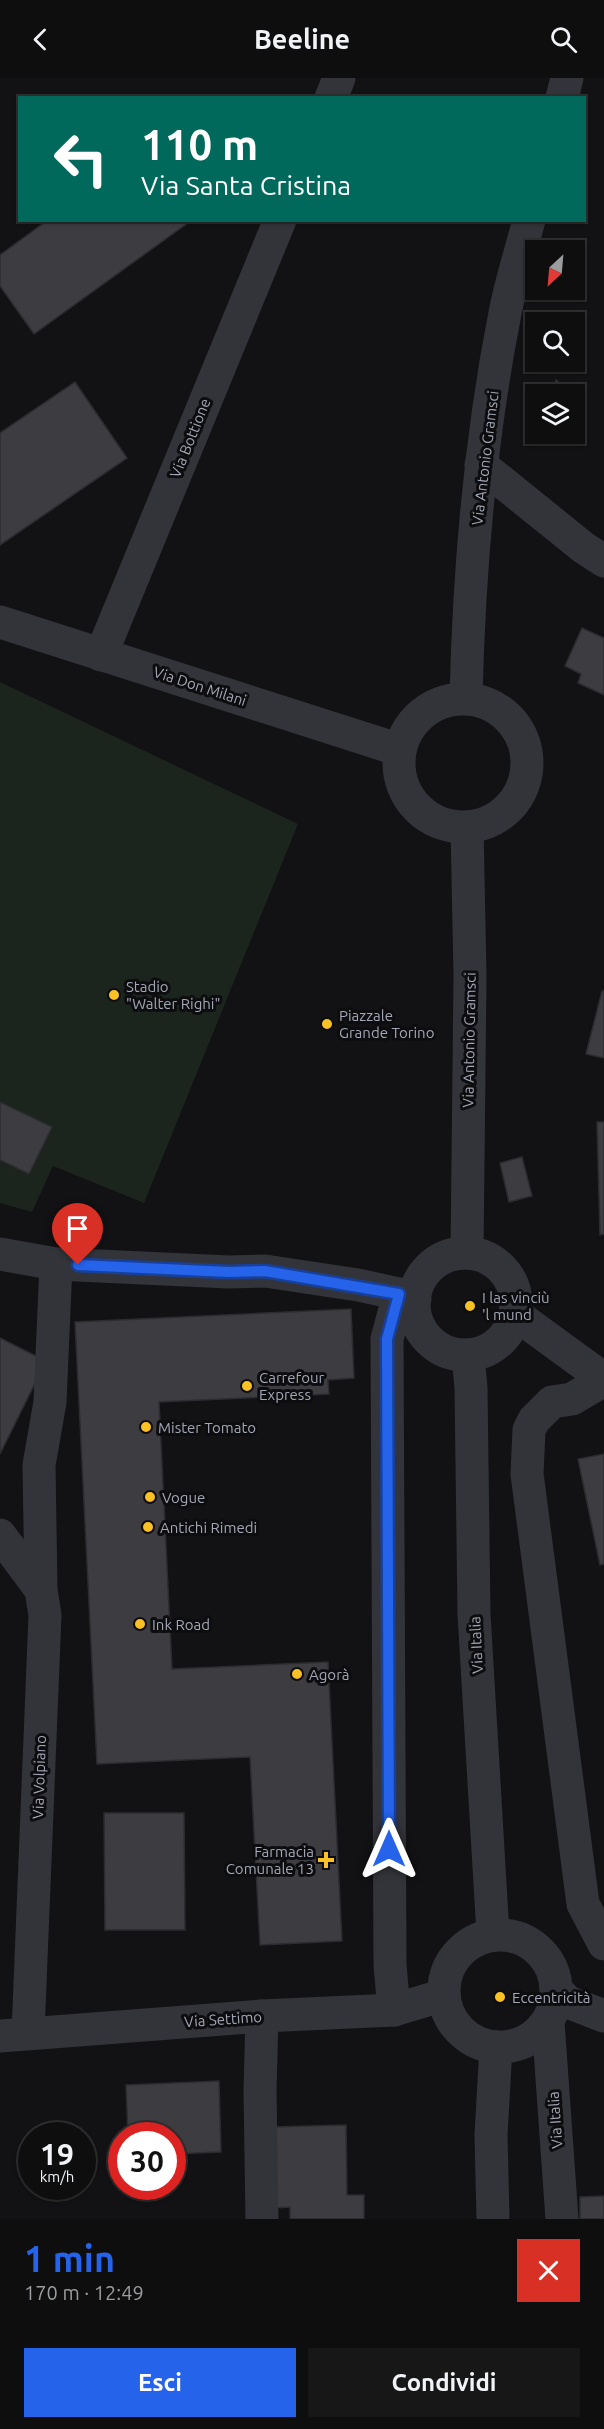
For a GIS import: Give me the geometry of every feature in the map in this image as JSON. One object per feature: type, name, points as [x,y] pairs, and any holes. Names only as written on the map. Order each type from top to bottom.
[{"type":"street","points":[[332,96],[339,78]]},
{"type":"street","points":[[562,96],[567,78]]},
{"type":"street","name":"Via Bottione","points":[[101,655],[279,222]]},
{"type":"street","name":"Via Antonio Gramsci","points":[[466,698],[469,596],[482,465],[506,312],[529,222]]},
{"type":"street","points":[[482,465],[584,548],[604,561]]},
{"type":"street","name":"Via Don Milani","points":[[0,622],[400,750]]},
{"type":"street","points":[[466,698],[487,703],[506,714],[520,732],[527,752],[527,774],[520,794],[506,811],[488,823],[467,827],[438,822],[414,805],[401,779],[400,750],[408,729],[423,712],[443,701],[466,698]]},
{"type":"street","name":"Via Antonio Gramsci","points":[[467,827],[470,976],[467,1253]]},
{"type":"street","points":[[394,2010],[390,1965],[387,1339],[407,1297],[431,1266],[442,1259],[467,1253],[479,1255],[501,1267],[514,1289],[515,1314],[504,1338],[481,1353],[468,1355],[447,1351],[429,1339],[420,1327],[407,1297]]},
{"type":"street","points":[[0,1254],[56,1264],[229,1272],[265,1271],[407,1297]]},
{"type":"street","points":[[40,1590],[39,1465],[50,1402],[56,1264]]},
{"type":"street","points":[[515,1314],[604,1380],[572,1399],[552,1402],[534,1420],[529,1430],[527,1474],[583,1904],[604,1944]]},
{"type":"street","name":"Via Italia","points":[[468,1355],[471,1388],[474,1614],[493,1934]]},
{"type":"street","name":"Via Volpiano","points":[[0,1534],[40,1590],[45,1615],[14,2034]]},
{"type":"street","points":[[493,1934],[512,1936],[530,1943],[544,1956],[554,1973],[552,2006],[537,2034],[510,2047],[481,2044],[461,2031],[447,2011],[444,1995],[445,1978],[451,1962],[462,1949],[476,1939],[493,1934]]},
{"type":"street","name":"Via Settimo","points":[[14,2034],[262,2016],[394,2010],[444,1995]]},
{"type":"street","points":[[552,2006],[568,2002],[604,2016]]},
{"type":"street","name":"Via Italia","points":[[552,2006],[562,2219]]},
{"type":"street","points":[[262,2016],[260,2090],[262,2219]]},
{"type":"street","points":[[493,2219],[491,2136],[496,2047]]},
{"type":"shaded area","name":"Stadio \"Walter Righi\"","points":[[0,682],[298,824],[144,1203],[53,1166],[32,1212],[0,1203]]},
{"type":"building","points":[[45,222],[189,222],[34,334],[0,286],[0,255]]},
{"type":"building","points":[[75,382],[127,458],[0,545],[0,433]]},
{"type":"building","points":[[582,628],[604,638],[604,695],[578,683],[581,674],[565,666]]},
{"type":"building","points":[[602,991],[604,991],[604,1058],[586,1054]]},
{"type":"building","points":[[0,1102],[52,1127],[29,1174],[0,1160]]},
{"type":"building","points":[[597,1122],[604,1122],[604,1234],[600,1235]]},
{"type":"building","points":[[522,1157],[532,1196],[509,1202],[500,1163]]},
{"type":"building","points":[[351,1309],[354,1378],[328,1380],[329,1394],[159,1402],[172,1669],[328,1662],[342,1941],[260,1945],[250,1757],[97,1764],[75,1322]]},
{"type":"building","points":[[0,1338],[46,1361],[0,1454]]},
{"type":"building","points":[[604,1454],[604,1564],[600,1565],[578,1459]]},
{"type":"building","points":[[104,1813],[184,1813],[185,1930],[105,1930]]},
{"type":"building","points":[[219,2081],[221,2152],[186,2153],[186,2122],[127,2122],[126,2085]]},
{"type":"building","points":[[346,2125],[347,2195],[364,2195],[364,2219],[290,2219],[290,2207],[274,2208],[272,2127]]},
{"type":"building","points":[[604,2196],[604,2219],[580,2219],[580,2197]]},
{"type":"place","name":"Stadio \"Walter Righi\"","points":[[114,995]]},
{"type":"place","name":"Piazzale Grande Torino","points":[[327,1024]]},
{"type":"place","name":"I las vinciù 'l mund","points":[[470,1306]]},
{"type":"place","name":"Carrefour Express","points":[[247,1386]]},
{"type":"place","name":"Mister Tomato","points":[[146,1427]]},
{"type":"place","name":"Vogue","points":[[150,1497]]},
{"type":"place","name":"Antichi Rimedi","points":[[148,1527]]},
{"type":"place","name":"Ink Road","points":[[140,1624]]},
{"type":"place","name":"Agorà","points":[[297,1674]]},
{"type":"place","name":"Farmacia Comunale 13","points":[[326,1860]]},
{"type":"place","name":"Eccentricità","points":[[500,1997]]},
{"type":"route","points":[[78,1265],[229,1272],[265,1271],[358,1285],[399,1294],[387,1339],[389,1849]]}]
